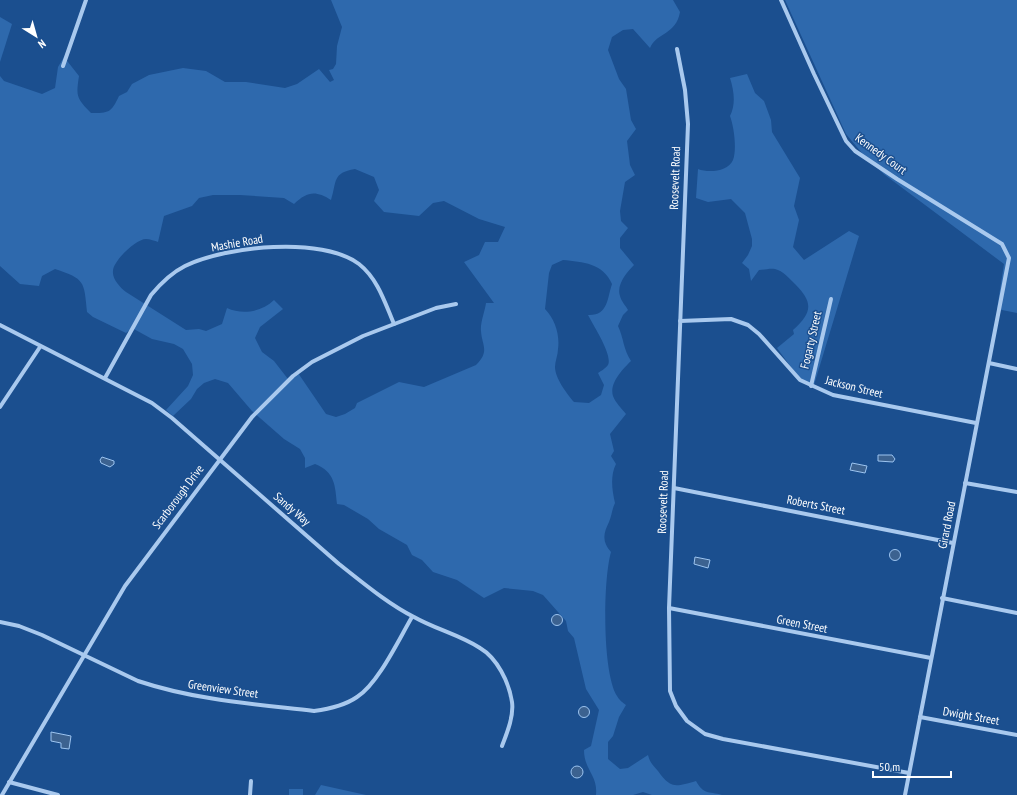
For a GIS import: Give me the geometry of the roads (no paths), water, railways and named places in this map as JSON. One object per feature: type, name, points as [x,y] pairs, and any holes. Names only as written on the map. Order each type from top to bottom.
[{"type":"street","points":[[63,66],[86,0]]},
{"type":"street","name":"Kennedy Court","points":[[781,0],[820,88],[846,141],[855,151],[897,179],[1002,244],[1009,258]]},
{"type":"street","name":"Roosevelt Road","points":[[678,49],[685,90],[688,124],[669,608],[670,691],[676,706],[687,721],[705,734],[723,739],[909,774]]},
{"type":"street","name":"Mashie Road","points":[[105,378],[151,295],[171,274],[204,259],[248,250],[278,247],[320,249],[353,260],[369,274],[376,283],[394,324]]},
{"type":"street","name":"Girard Road","points":[[905,795],[1009,258]]},
{"type":"street","name":"Fogarty Street","points":[[811,386],[831,299]]},
{"type":"street","name":"Scarborough Drive","points":[[2,795],[125,586],[252,417],[293,376],[312,362],[341,346],[394,324],[436,308],[456,304]]},
{"type":"street","name":"Jackson Street","points":[[680,322],[731,319],[748,325],[759,334],[800,380],[833,395],[976,423]]},
{"type":"street","name":"Sandy Way","points":[[0,326],[152,403],[220,459],[339,564],[412,617],[480,648],[492,657],[507,686],[512,702],[509,727],[502,746]]},
{"type":"street","points":[[0,407],[40,347]]},
{"type":"street","points":[[989,363],[1017,369]]},
{"type":"street","points":[[965,483],[1017,492]]},
{"type":"street","name":"Roberts Street","points":[[674,488],[953,542]]},
{"type":"street","points":[[942,598],[1017,613]]},
{"type":"street","name":"Green Street","points":[[669,608],[931,658]]},
{"type":"street","name":"Greenview Street","points":[[0,622],[31,631],[138,681],[204,698],[314,711],[328,709],[358,697],[378,674],[412,617]]},
{"type":"street","name":"Dwight Street","points":[[920,717],[1017,735]]},
{"type":"street","points":[[250,795],[251,780]]},
{"type":"street","points":[[9,782],[58,795]]}]
